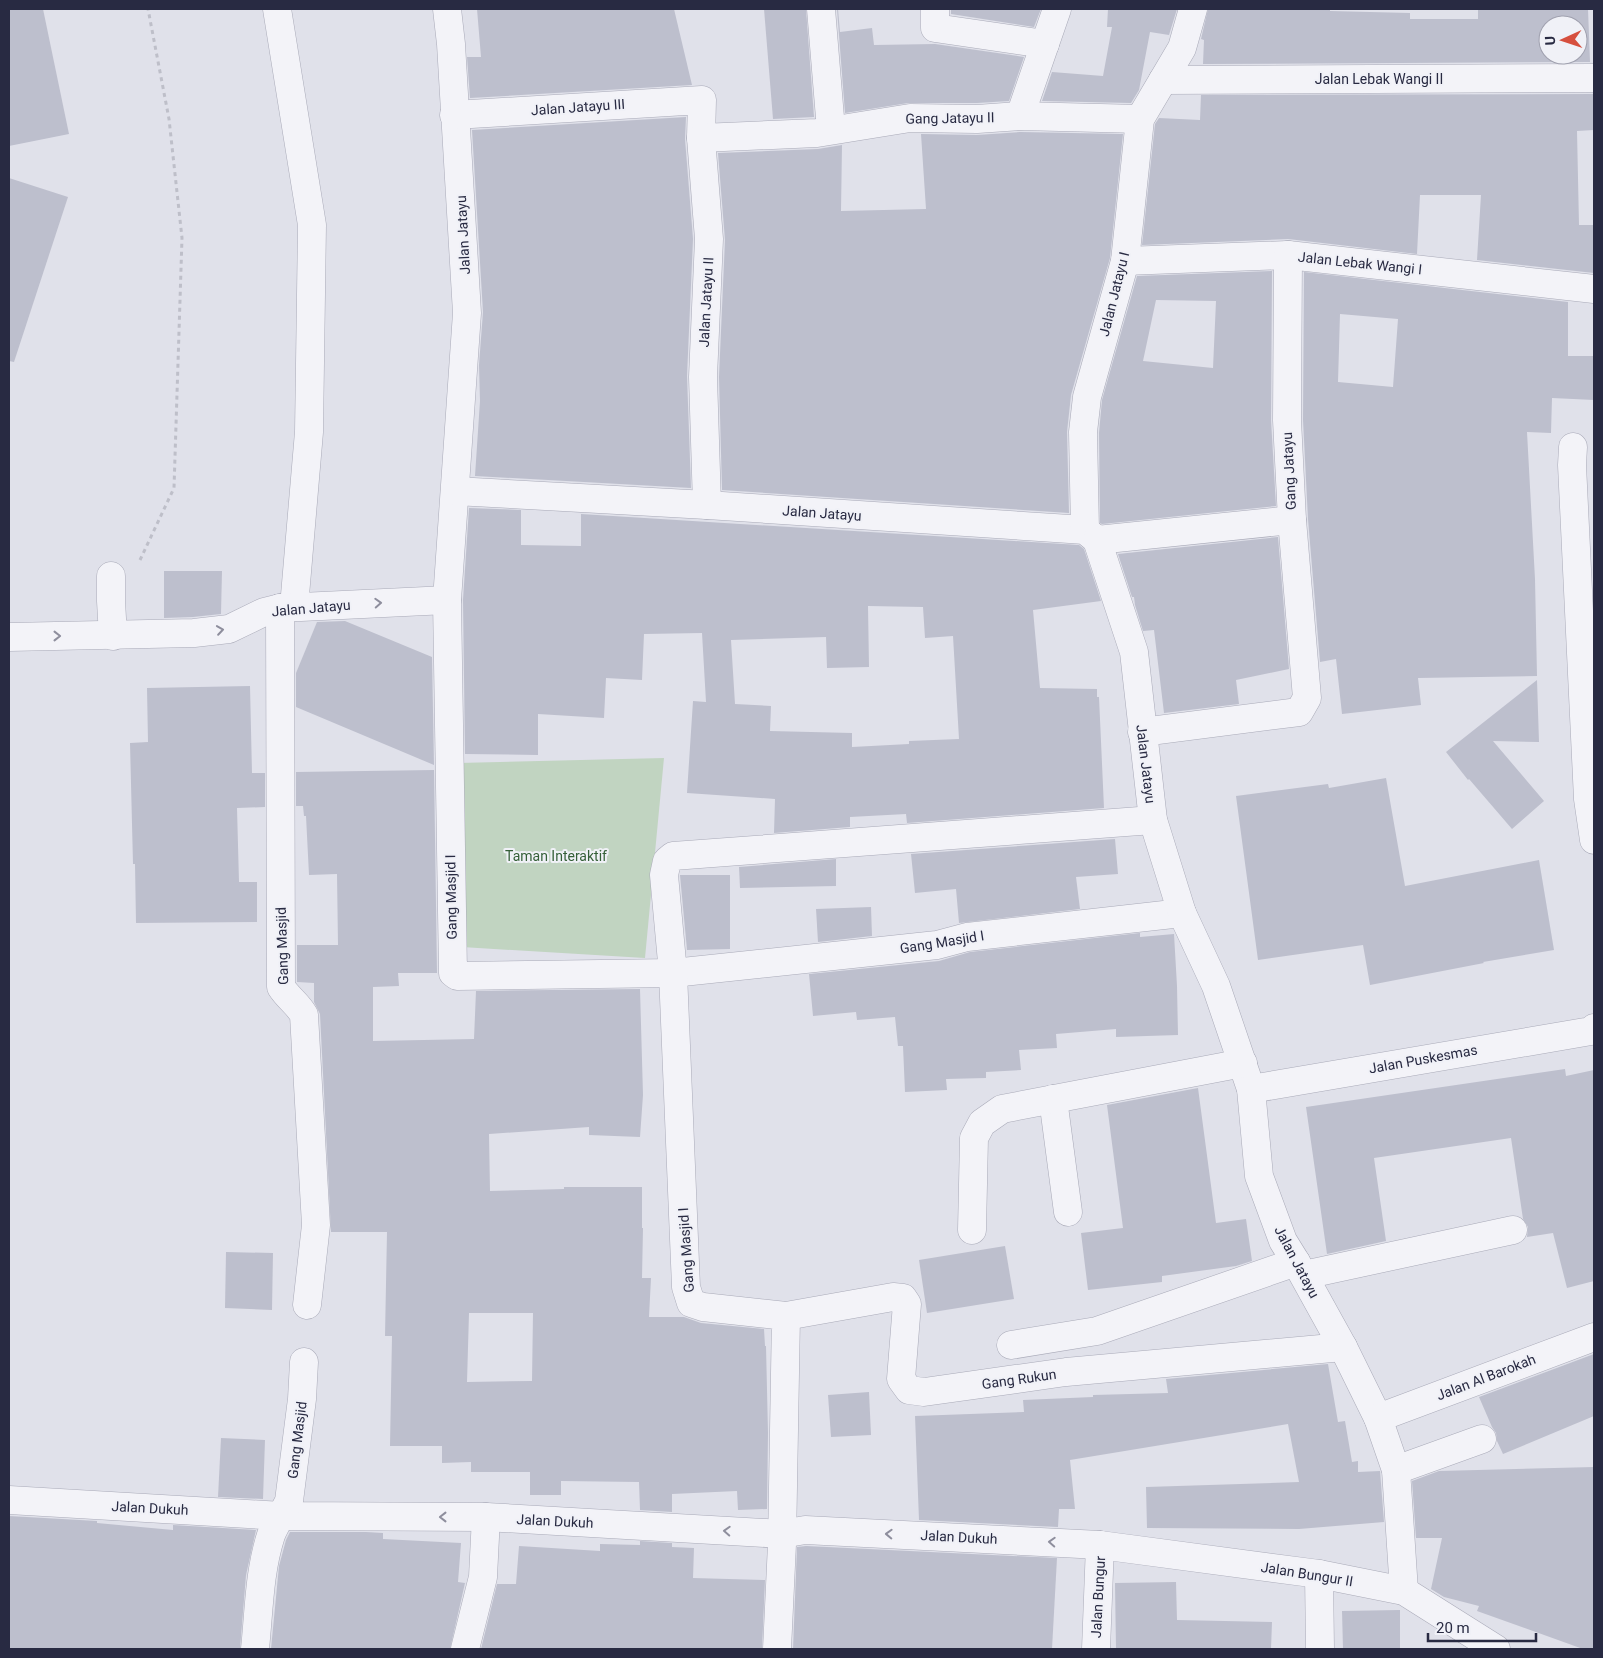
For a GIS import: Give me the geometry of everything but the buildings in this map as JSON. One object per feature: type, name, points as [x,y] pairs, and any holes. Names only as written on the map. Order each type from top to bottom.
[{"type":"street","name":"Gang Masjid","points":[[277,9],[312,225],[309,432],[287,608],[281,987],[299,1005],[304,1015],[316,1226],[307,1305]]},
{"type":"street","name":"Jalan Jatayu","points":[[9,637],[194,634],[229,629],[264,612],[287,608],[447,600],[467,313],[451,44],[446,9]]},
{"type":"street","points":[[821,9],[831,130]]},
{"type":"street","points":[[935,9],[935,28],[1044,44]]},
{"type":"street","points":[[1020,116],[1057,9]]},
{"type":"street","name":"Jalan Jatayu I","points":[[1091,535],[1083,432],[1088,397],[1125,261],[1140,119],[1182,48],[1193,9]]},
{"type":"street","name":"Jalan Lebak Wangi II","points":[[1163,80],[1594,78]]},
{"type":"street","name":"Jalan Jatayu III","points":[[454,115],[702,100]]},
{"type":"street","name":"Jalan Jatayu II","points":[[702,100],[701,138],[709,239],[703,377],[707,505]]},
{"type":"street","name":"Gang Jatayu II","points":[[701,138],[817,133],[910,118],[977,119],[1020,116],[1140,119]]},
{"type":"street","name":"Jalan Lebak Wangi I","points":[[1125,261],[1288,255],[1594,289]]},
{"type":"street","name":"Gang Jatayu","points":[[1091,535],[1292,520],[1287,420],[1288,255]]},
{"type":"street","points":[[1573,446],[1572,465],[1588,799],[1594,839]]},
{"type":"street","name":"Jalan Jatayu","points":[[455,491],[707,505],[1091,535],[1134,652],[1153,820],[1182,913],[1216,986],[1247,1076],[1259,1176],[1283,1241],[1343,1347],[1378,1418],[1396,1470],[1404,1591]]},
{"type":"street","points":[[1142,732],[1298,712],[1307,698],[1292,520]]},
{"type":"street","points":[[112,576],[113,636]]},
{"type":"street","name":"Gang Masjid I","points":[[447,600],[453,973],[457,976],[673,973],[936,945],[966,937],[1182,913]]},
{"type":"street","points":[[673,973],[664,875],[666,861],[673,856],[1153,820]]},
{"type":"street","name":"Gang Masjid I","points":[[673,973],[686,1287],[691,1303],[703,1307],[786,1316]]},
{"type":"street","name":"Jalan Puskesmas","points":[[972,1230],[974,1138],[982,1123],[1002,1109],[1053,1099],[1247,1076],[1591,1031],[1594,1028]]},
{"type":"street","points":[[1053,1099],[1068,1212]]},
{"type":"street","points":[[1011,1345],[1097,1331],[1300,1269],[1512,1230]]},
{"type":"street","name":"Gang Rukun","points":[[786,1316],[893,1297],[902,1298],[907,1304],[901,1379],[909,1390],[924,1392],[1066,1372],[1343,1347]]},
{"type":"street","points":[[777,1649],[782,1534],[786,1316]]},
{"type":"street","name":"Jalan Al Barokah","points":[[1378,1418],[1594,1337]]},
{"type":"street","name":"Gang Masjid","points":[[255,1649],[262,1570],[272,1533],[289,1501],[302,1399],[304,1362]]},
{"type":"street","points":[[1396,1470],[1482,1439]]},
{"type":"street","name":"Jalan Dukuh","points":[[9,1500],[282,1516],[486,1517],[782,1534],[805,1530],[1100,1544]]},
{"type":"street","points":[[465,1649],[483,1577],[486,1517]]},
{"type":"street","name":"Jalan Bungur II","points":[[1100,1544],[1319,1574],[1404,1591],[1496,1649]]},
{"type":"street","name":"Jalan Bungur","points":[[1096,1649],[1100,1544]]},
{"type":"street","points":[[1319,1574],[1320,1649]]},
{"type":"path","points":[[138,564],[174,488],[182,238],[169,119],[148,9]]},
{"type":"green space","name":"Taman Interaktif","points":[[664,758],[645,958],[462,947],[458,763]]}]
